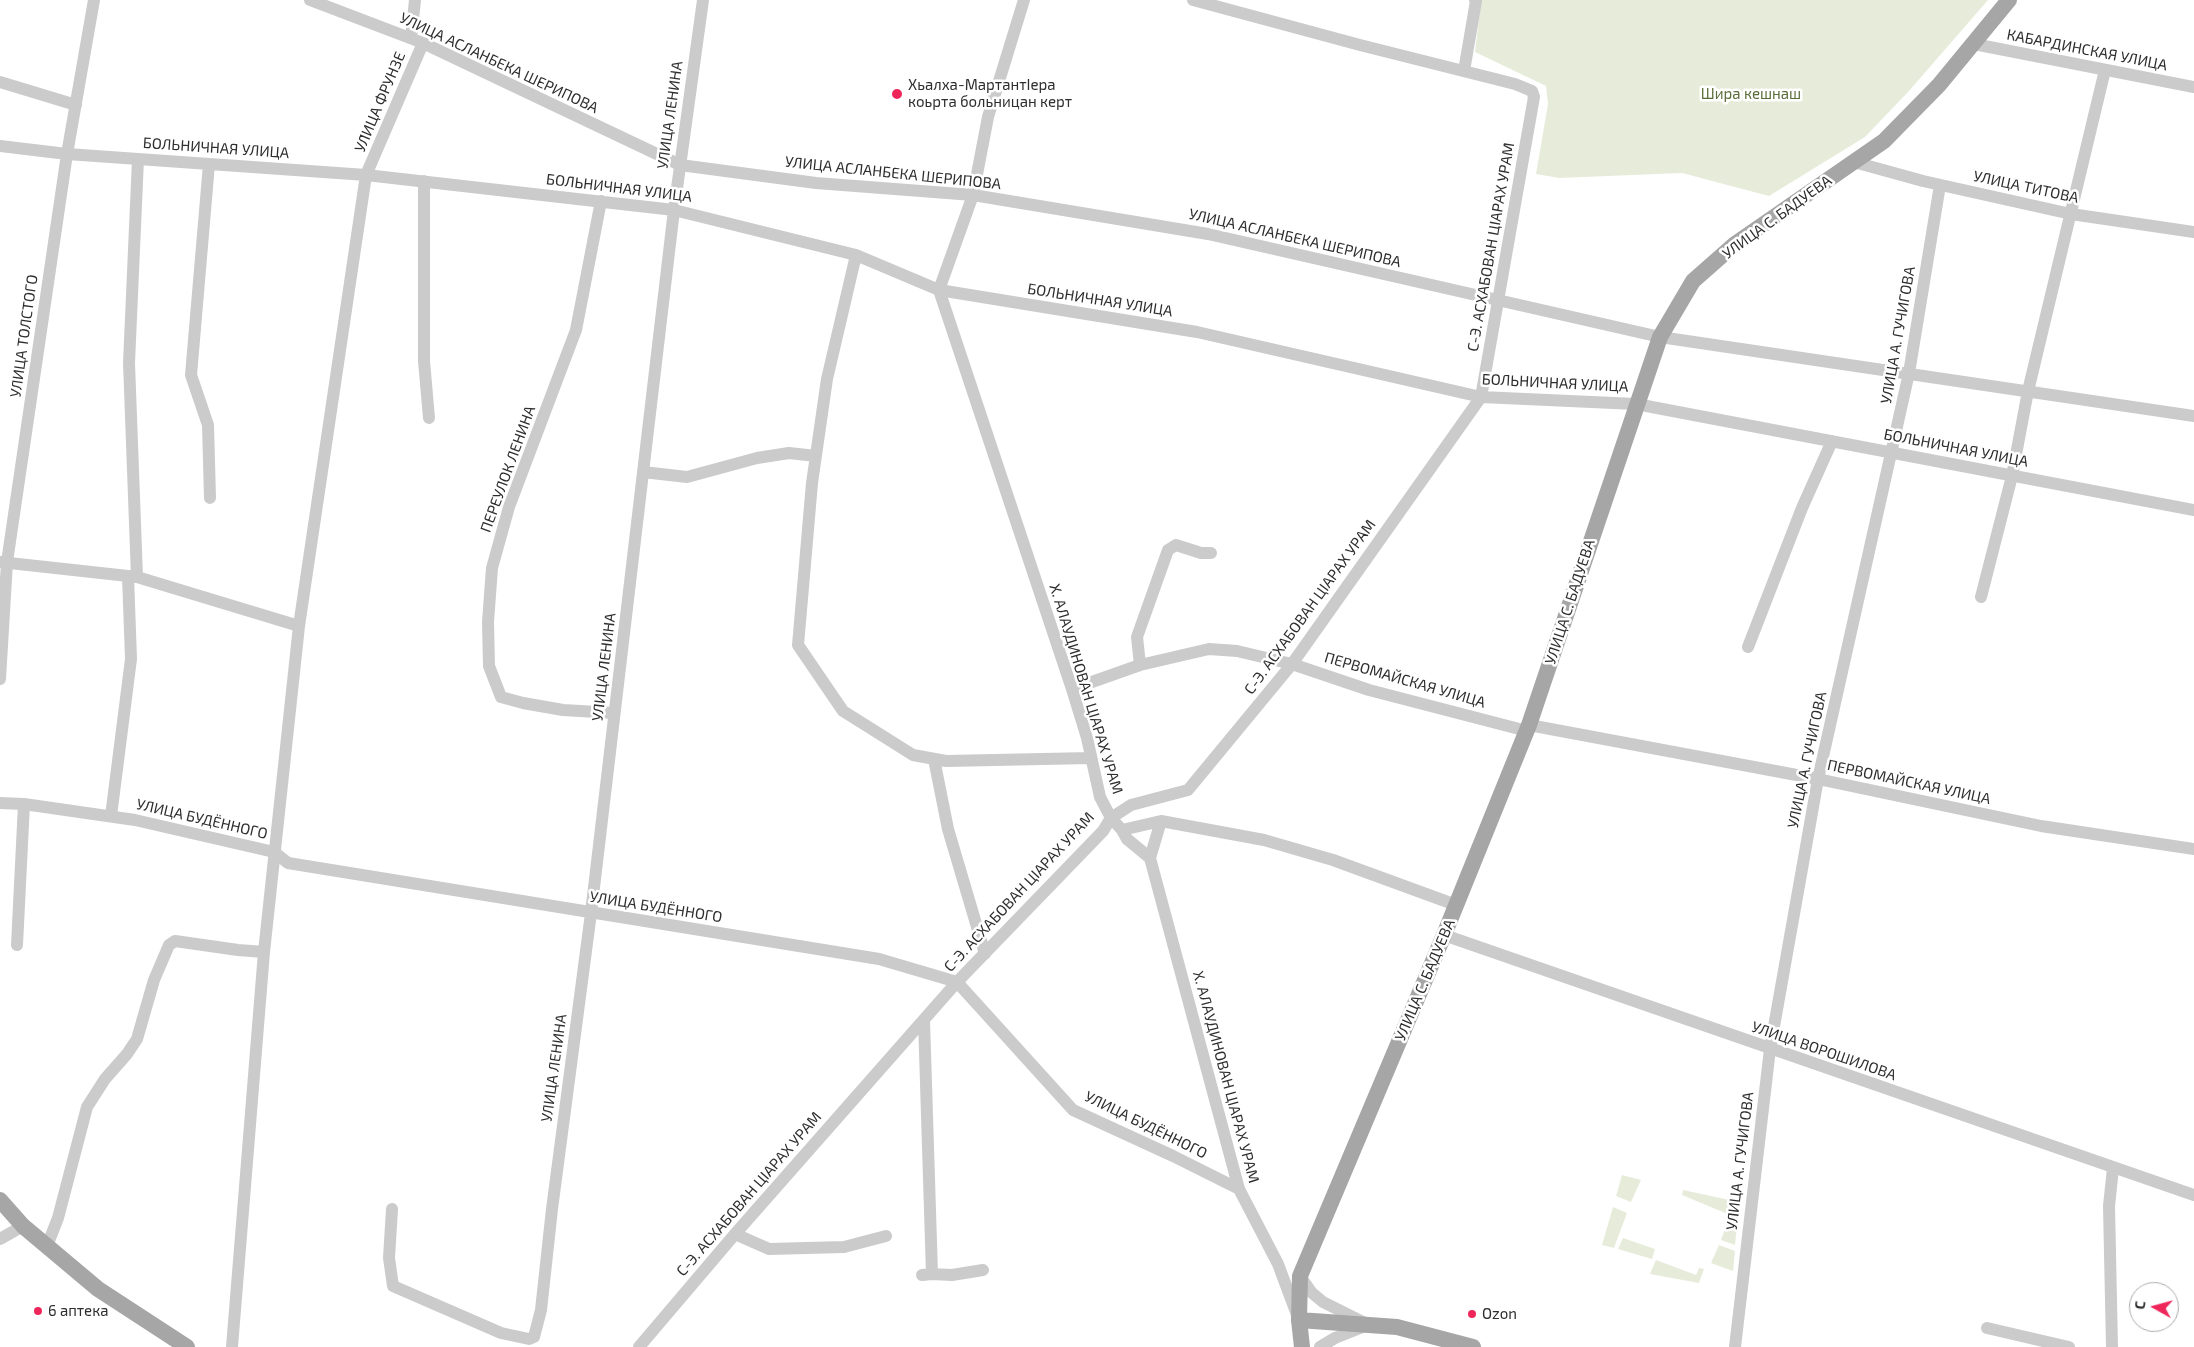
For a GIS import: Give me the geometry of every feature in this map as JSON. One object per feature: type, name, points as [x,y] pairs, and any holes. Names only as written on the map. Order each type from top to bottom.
[{"type":"main road","name":"УЛИЦА С. БАДУЕВА","points":[[1302,1347],[1299,1320],[1300,1276],[1444,935],[1528,728],[1660,337],[1693,281],[1735,244],[1884,141],[1939,85],[2009,0]]},
{"type":"main road","points":[[0,1200],[23,1226],[98,1288],[187,1347]]},
{"type":"main road","points":[[1299,1320],[1397,1327],[1473,1347]]},
{"type":"street","name":"УЛИЦА ТОЛСТОГО","points":[[0,679],[3,562],[94,0]]},
{"type":"street","name":"УЛИЦА АСЛАНБЕКА ШЕРИПОВА","points":[[310,0],[417,41],[680,164],[816,183],[972,195],[1208,234],[1660,337],[2194,416]]},
{"type":"street","name":"УЛИЦА ФРУНЗЕ","points":[[232,1347],[264,952],[299,626],[366,175],[417,41],[414,0]]},
{"type":"street","name":"УЛИЦА ЛЕНИНА","points":[[392,1209],[389,1258],[393,1286],[501,1333],[529,1339],[534,1337],[541,1310],[552,1209],[591,913],[674,210],[702,0]]},
{"type":"street","points":[[939,290],[972,195],[988,117],[1024,0]]},
{"type":"street","points":[[1193,0],[1360,46],[1464,71],[1476,1],[1474,0]]},
{"type":"street","name":"КАБАРДИНСКАЯ УЛИЦА","points":[[1974,44],[2194,87]]},
{"type":"street","points":[[1981,597],[2012,476],[2028,391],[2105,70]]},
{"type":"street","name":"С-Э. АСХАБОВАН ЦIАРАХ УРАМ","points":[[639,1347],[735,1234],[957,982],[1103,831],[1111,818],[1131,805],[1188,790],[1292,664],[1481,397],[1534,98],[1532,91],[1516,84],[1464,71]]},
{"type":"street","points":[[0,82],[76,105]]},
{"type":"street","name":"БОЛЬНИЧНАЯ УЛИЦА","points":[[0,146],[68,154],[366,175],[674,210],[856,255],[939,290],[1197,332],[1481,397],[1636,404],[2194,510]]},
{"type":"street","points":[[111,816],[131,659],[132,576],[129,364],[138,159]]},
{"type":"street","name":"УЛИЦА ТИТОВА","points":[[1854,162],[1940,185],[2071,214],[2194,232]]},
{"type":"street","points":[[209,164],[191,375],[208,425],[210,498]]},
{"type":"street","points":[[424,181],[424,361],[429,418]]},
{"type":"street","name":"УЛИЦА А. ГУЧИГОВА","points":[[1735,1347],[1770,1049],[1818,779],[1909,373],[1940,185]]},
{"type":"street","name":"ПЕРЕУЛОК ЛЕНИНА","points":[[601,201],[576,330],[509,507],[492,568],[488,622],[489,666],[501,697],[563,710],[614,713]]},
{"type":"street","points":[[856,255],[827,379],[816,456],[798,645],[843,711],[913,755],[946,761],[1091,758]]},
{"type":"street","name":"Х. АЛАУДИНОВАН ЦIАРАХ УРАМ","points":[[939,290],[1072,689],[1100,797],[1111,818],[1127,839],[1150,858],[1238,1189],[1278,1264],[1299,1320]]},
{"type":"street","points":[[1748,647],[1802,508],[1832,441]]},
{"type":"street","points":[[643,472],[687,477],[757,458],[789,454],[816,456]]},
{"type":"street","points":[[1140,665],[1137,637],[1168,550],[1176,545],[1201,553],[1211,553]]},
{"type":"street","points":[[3,562],[132,576],[299,626]]},
{"type":"street","name":"ПЕРВОМАЙСКАЯ УЛИЦА","points":[[1072,689],[1140,665],[1209,649],[1237,651],[1292,664],[1370,690],[1528,728],[1818,779],[2041,826],[2194,849]]},
{"type":"street","points":[[934,759],[948,829],[984,954]]},
{"type":"street","name":"УЛИЦА БУДЁННОГО","points":[[0,803],[24,804],[135,820],[274,852],[288,863],[879,959],[957,982],[1074,1110],[1173,1156],[1238,1189]]},
{"type":"street","points":[[17,945],[24,804]]},
{"type":"street","points":[[1150,858],[1161,821]]},
{"type":"street","points":[[1122,830],[1161,821],[1218,830],[1333,860],[1456,905]]},
{"type":"street","name":"УЛИЦА ВОРОШИЛОВА","points":[[1444,935],[2194,1196]]},
{"type":"street","points":[[47,1246],[58,1218],[87,1108],[105,1079],[127,1054],[137,1039],[154,980],[169,945],[175,941],[264,952]]},
{"type":"street","points":[[924,1020],[927,1275],[952,1275],[983,1270]]},
{"type":"street","points":[[2112,1347],[2109,1206],[2113,1168]]},
{"type":"street","points":[[0,1239],[23,1226]]},
{"type":"street","points":[[735,1234],[769,1249],[844,1247],[886,1236]]},
{"type":"street","points":[[1300,1276],[1311,1292],[1323,1302],[1369,1325]]},
{"type":"street","points":[[1320,1347],[1335,1338],[1369,1325]]},
{"type":"street","points":[[1987,1328],[2069,1347]]},
{"type":"green space","name":"Шира кешнаш","points":[[1481,0],[1988,0],[1909,91],[1865,137],[1769,196],[1682,173],[1559,178],[1536,174],[1548,104],[1546,86],[1475,52]]},
{"type":"green space","points":[[1622,1175],[1641,1180],[1631,1202],[1616,1196]]},
{"type":"green space","points":[[1683,1190],[1739,1202],[1735,1245],[1721,1240],[1730,1215],[1682,1195]]},
{"type":"green space","points":[[1613,1207],[1627,1213],[1614,1248],[1602,1245]]},
{"type":"green space","points":[[1623,1238],[1655,1249],[1652,1259],[1618,1249]]},
{"type":"green space","points":[[1719,1245],[1735,1251],[1733,1271],[1711,1263]]},
{"type":"green space","points":[[1656,1260],[1696,1275],[1699,1268],[1704,1269],[1699,1283],[1650,1274]]},
{"type":"place","name":"Хьалха-МартантIера коьрта больницан керт","points":[[897,94]]},
{"type":"place","name":"6 аптека","points":[[38,1311]]},
{"type":"place","name":"Ozon","points":[[1472,1314]]}]
